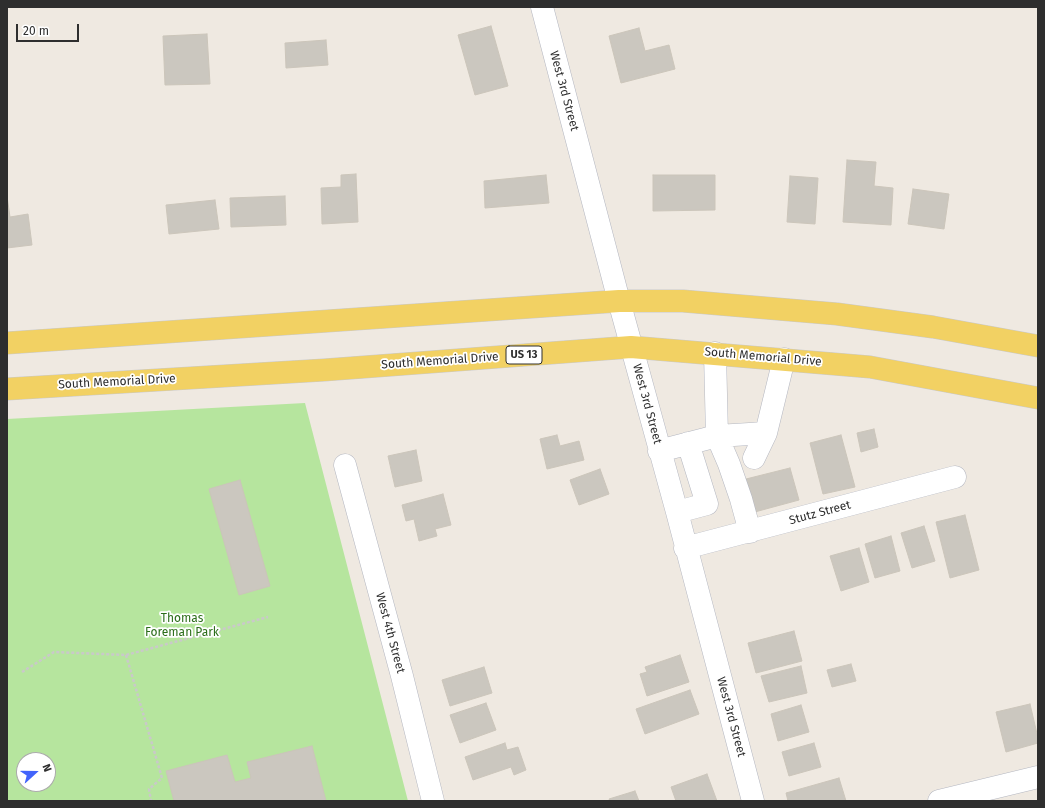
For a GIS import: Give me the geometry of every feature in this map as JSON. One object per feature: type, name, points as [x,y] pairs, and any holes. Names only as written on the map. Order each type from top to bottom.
[{"type":"main road","points":[[7,343],[619,301],[683,301],[837,314],[933,327],[1038,346]]},
{"type":"main road","name":"South Memorial Drive","points":[[7,389],[324,370],[631,347],[870,367],[1038,398]]},
{"type":"street","name":"West 3rd Street","points":[[542,7],[631,347],[677,512],[685,548],[753,801]]},
{"type":"street","points":[[715,353],[716,436],[740,462],[741,499],[750,532]]},
{"type":"street","points":[[740,462],[766,433],[784,359]]},
{"type":"street","points":[[659,451],[716,436],[766,433]]},
{"type":"street","points":[[677,512],[707,504],[688,443]]},
{"type":"street","name":"West 4th Street","points":[[345,465],[402,676],[433,801]]},
{"type":"street","name":"Stutz Street","points":[[685,548],[955,477]]},
{"type":"street","points":[[939,801],[1038,777]]},
{"type":"path","points":[[22,672],[54,652],[126,655],[268,617]]},
{"type":"path","points":[[126,655],[162,778],[149,789],[151,801]]},
{"type":"green space","name":"Thomas Foreman Park","points":[[305,403],[408,801],[7,801],[7,419]]},
{"type":"building","points":[[491,26],[508,86],[475,95],[458,35]]},
{"type":"building","points":[[639,28],[645,51],[669,45],[675,69],[621,83],[609,36]]},
{"type":"building","points":[[207,34],[210,84],[165,85],[163,36]]},
{"type":"building","points":[[326,40],[328,65],[286,68],[285,43]]},
{"type":"building","points":[[847,160],[876,162],[874,186],[893,188],[891,225],[843,222]]},
{"type":"building","points":[[356,174],[358,222],[322,224],[321,188],[341,187],[341,175]]},
{"type":"building","points":[[546,175],[549,203],[485,208],[484,181]]},
{"type":"building","points":[[653,175],[715,175],[715,210],[653,211]]},
{"type":"building","points":[[790,176],[818,178],[815,224],[787,222]]},
{"type":"building","points":[[913,189],[949,194],[944,229],[908,224]]},
{"type":"building","points":[[7,196],[10,217],[28,214],[32,245],[7,248]]},
{"type":"building","points":[[285,196],[286,225],[231,227],[230,198]]},
{"type":"building","points":[[215,200],[219,229],[169,234],[166,205]]},
{"type":"building","points":[[874,429],[878,447],[861,452],[857,433]]},
{"type":"building","points":[[557,435],[560,446],[579,441],[584,460],[547,469],[540,439]]},
{"type":"building","points":[[841,435],[855,487],[823,494],[810,443]]},
{"type":"building","points":[[416,450],[422,481],[395,487],[388,456]]},
{"type":"building","points":[[790,468],[799,500],[751,513],[742,480]]},
{"type":"building","points":[[600,469],[609,494],[579,505],[570,480]]},
{"type":"building","points":[[240,480],[270,586],[239,595],[209,489]]},
{"type":"building","points":[[443,494],[451,525],[435,529],[437,536],[419,541],[414,519],[406,521],[402,505]]},
{"type":"building","points":[[965,515],[979,570],[950,578],[936,522]]},
{"type":"building","points":[[924,526],[935,561],[912,568],[901,533]]},
{"type":"building","points":[[891,536],[900,571],[875,578],[865,544]]},
{"type":"building","points":[[859,548],[869,582],[841,591],[830,556]]},
{"type":"building","points":[[794,631],[802,661],[756,673],[748,643]]},
{"type":"building","points":[[680,655],[689,682],[647,696],[640,674],[647,672],[645,667]]},
{"type":"building","points":[[851,664],[856,681],[832,687],[827,670]]},
{"type":"building","points":[[801,666],[807,693],[769,702],[761,676]]},
{"type":"building","points":[[484,667],[492,693],[450,706],[442,680]]},
{"type":"building","points":[[690,690],[699,714],[645,734],[636,709]]},
{"type":"building","points":[[486,703],[496,730],[460,743],[450,715]]},
{"type":"building","points":[[1030,704],[1038,743],[1006,752],[996,712]]},
{"type":"building","points":[[801,705],[809,732],[778,741],[771,714]]},
{"type":"building","points":[[505,743],[507,750],[518,747],[526,770],[514,775],[511,767],[473,780],[465,757]]},
{"type":"building","points":[[814,743],[821,767],[789,776],[782,752]]},
{"type":"building","points":[[312,746],[326,801],[174,801],[166,771],[227,755],[235,782],[251,778],[247,762]]},
{"type":"building","points":[[707,774],[717,801],[676,801],[671,787]]},
{"type":"building","points":[[839,778],[846,801],[788,801],[786,793]]},
{"type":"building","points":[[635,791],[639,801],[610,801],[609,799]]}]
